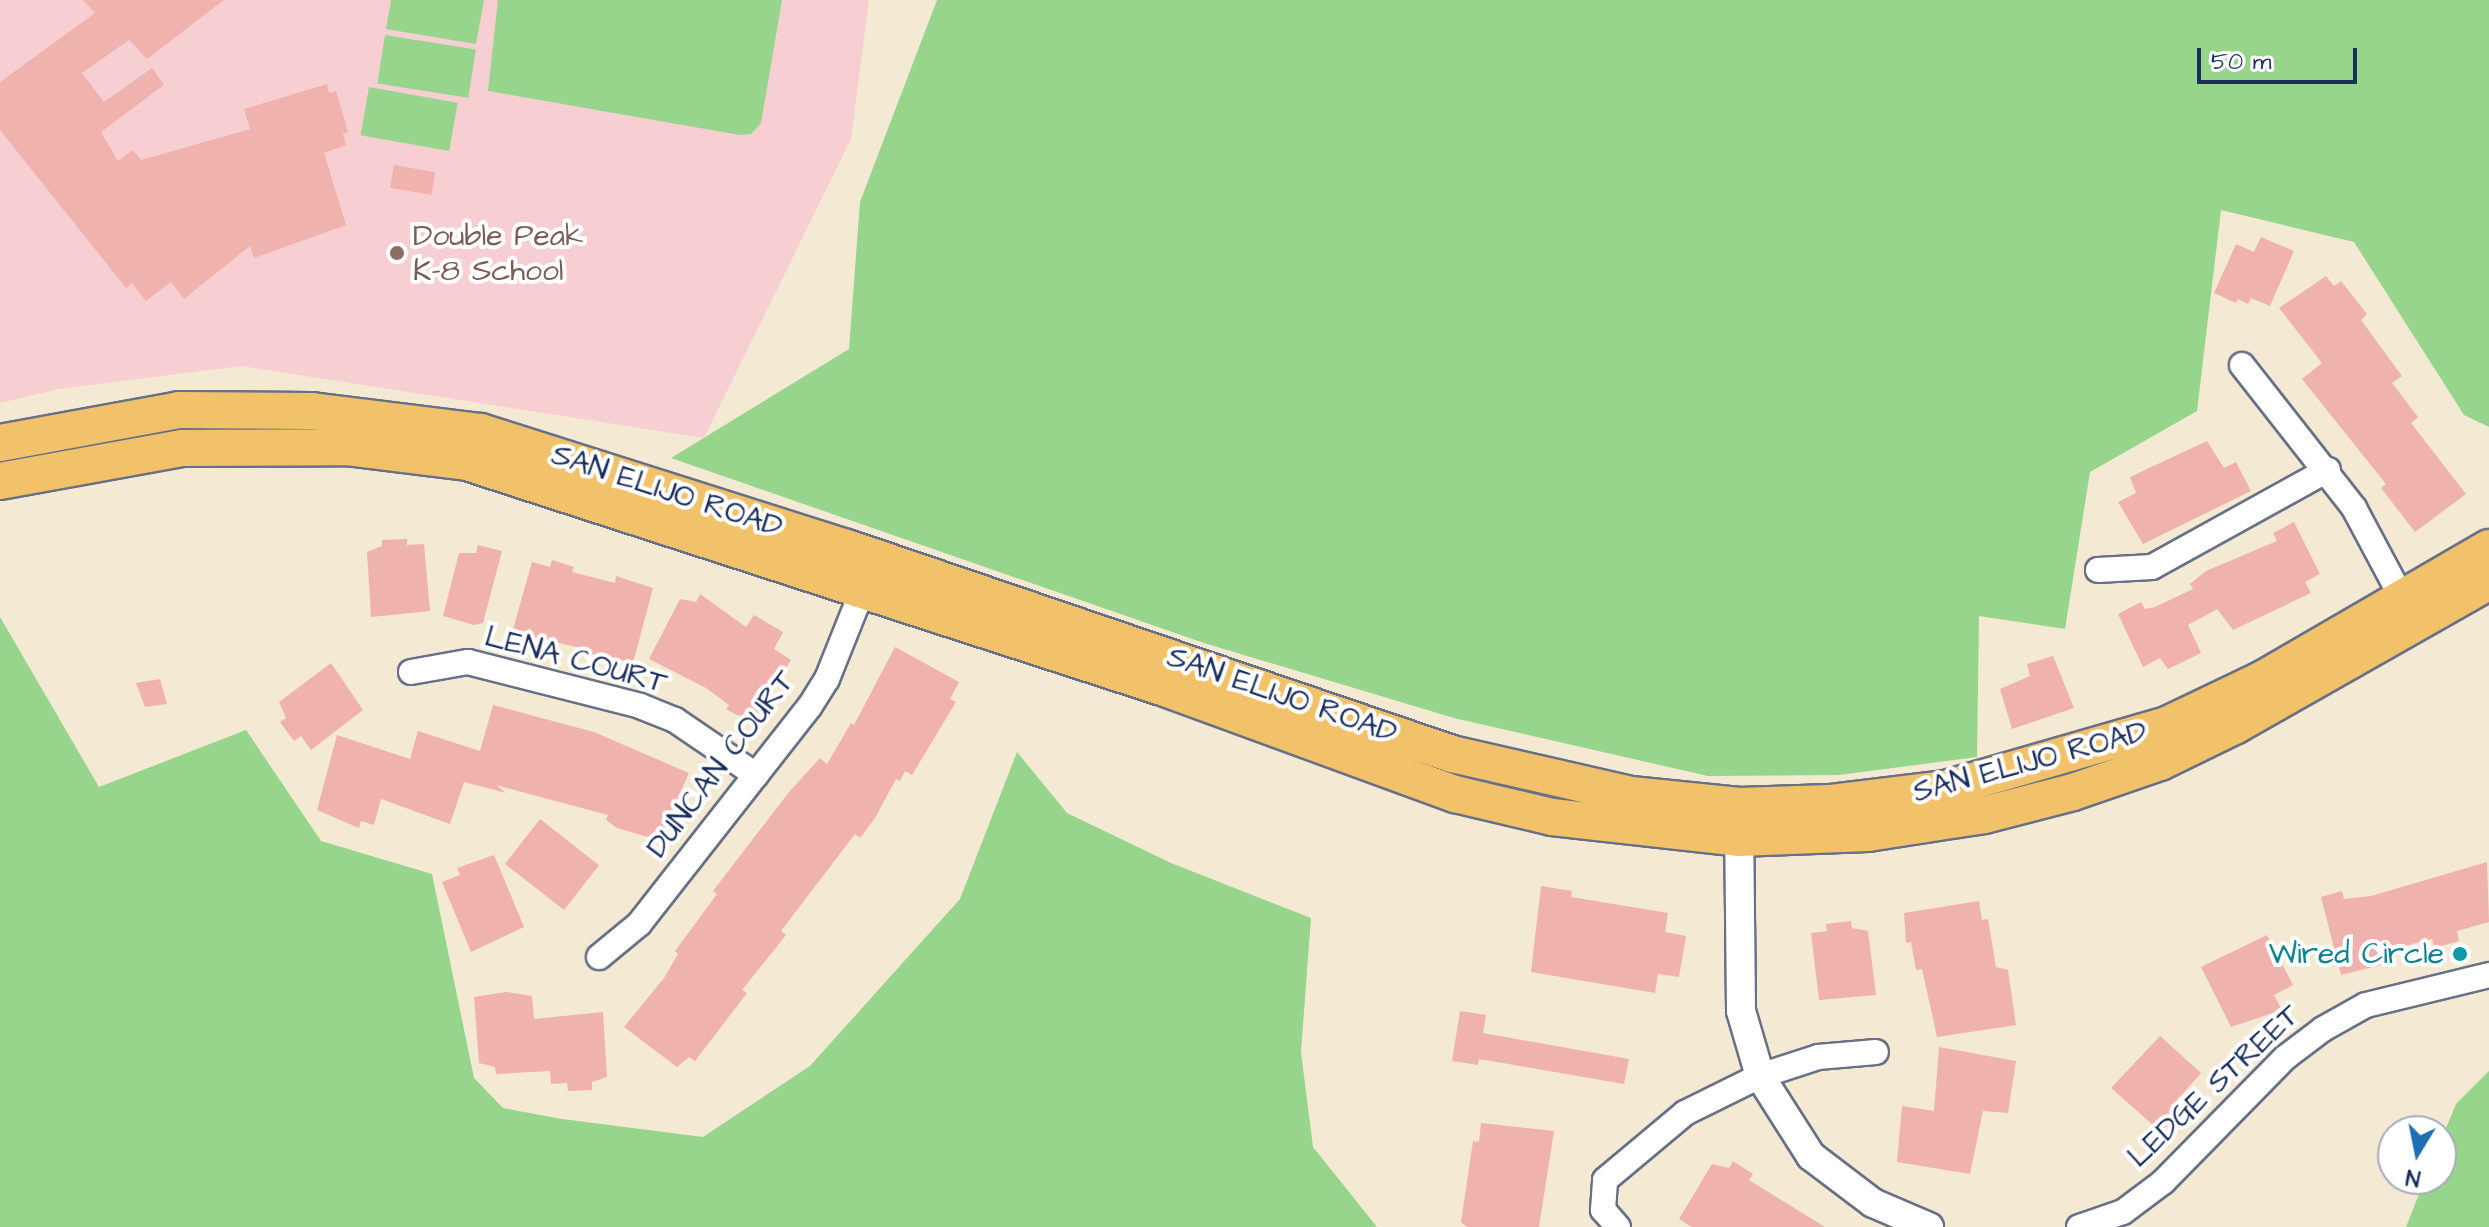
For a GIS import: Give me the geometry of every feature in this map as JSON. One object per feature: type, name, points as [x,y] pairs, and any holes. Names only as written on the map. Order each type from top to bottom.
[{"type":"main road","name":"SAN ELIJO ROAD","points":[[0,443],[179,410],[312,411],[481,432],[847,548],[1452,754],[1739,822],[1868,833],[1984,815],[2102,782],[2160,762],[2236,725],[2489,581]]},
{"type":"main road","name":"SAN ELIJO ROAD","points":[[0,481],[182,448],[347,447],[467,462],[1165,688],[1455,794],[1643,830],[1739,822],[1894,797],[2076,755],[2181,719],[2263,679],[2489,548]]},
{"type":"main road","points":[[1517,808],[1532,797],[1547,797],[1606,808],[1631,795]]},
{"type":"street","points":[[2242,365],[2328,470],[2402,598]]},
{"type":"street","points":[[2098,570],[2152,567],[2328,470]]},
{"type":"street","name":"DUNCAN COURT","points":[[599,957],[639,924],[827,679],[863,589]]},
{"type":"street","name":"LENA COURT","points":[[411,672],[468,662],[640,706],[675,720],[756,775]]},
{"type":"street","points":[[1739,822],[1741,1011],[1760,1076],[1811,1156],[1873,1203],[1929,1227]]},
{"type":"street","name":"LEDGE STREET","points":[[2079,1227],[2123,1212],[2163,1182],[2286,1057],[2323,1029],[2366,1005],[2489,975]]},
{"type":"street","points":[[1618,1227],[1603,1210],[1601,1194],[1616,1167],[1685,1113],[1760,1076],[1818,1057],[1876,1052]]},
{"type":"shaded area","name":"Double Peak K-8 School","points":[[0,0],[869,0],[851,139],[704,438],[241,366],[58,389],[0,403]]},
{"type":"green space","points":[[391,0],[484,0],[476,44],[386,29]]},
{"type":"green space","points":[[498,0],[782,0],[761,123],[751,134],[740,135],[488,91]]},
{"type":"green space","points":[[937,0],[2489,0],[2489,427],[2464,415],[2354,242],[2221,210],[2197,411],[2090,472],[2065,629],[1979,616],[1977,757],[1839,775],[1708,776],[1454,718],[1204,643],[671,458],[849,349],[860,202]]},
{"type":"green space","points":[[385,35],[476,49],[468,98],[377,83]]},
{"type":"green space","points":[[369,87],[458,103],[449,151],[360,135]]},
{"type":"green space","points":[[0,617],[99,787],[246,730],[321,841],[432,874],[474,1078],[503,1108],[562,1119],[703,1137],[810,1066],[960,899],[1017,752],[1067,813],[1171,863],[1311,918],[1301,1052],[1313,1147],[1377,1227],[0,1227]]},
{"type":"green space","points":[[2489,1071],[2489,1227],[2406,1227],[2419,1195],[2457,1195],[2457,1115],[2451,1115],[2456,1104]]},
{"type":"building","points":[[83,0],[224,0],[147,59],[129,40],[82,73],[104,102],[152,68],[164,85],[101,132],[118,161],[133,150],[141,160],[250,129],[244,109],[327,84],[329,93],[336,91],[348,132],[343,134],[346,145],[324,153],[346,225],[254,258],[250,246],[184,299],[171,282],[146,301],[132,283],[126,288],[0,130],[0,82],[95,13]]},
{"type":"building","points":[[394,165],[435,172],[431,195],[390,188]]},
{"type":"building","points":[[2261,237],[2294,251],[2270,306],[2251,298],[2248,304],[2238,299],[2236,303],[2214,293],[2236,244],[2254,252]]},
{"type":"building","points":[[2326,276],[2334,286],[2341,281],[2367,314],[2361,320],[2402,376],[2392,383],[2418,417],[2411,423],[2466,494],[2415,532],[2381,488],[2386,484],[2302,379],[2322,363],[2279,308]]},
{"type":"building","points":[[2207,441],[2224,468],[2236,462],[2251,491],[2143,544],[2118,502],[2136,493],[2130,477]]},
{"type":"building","points":[[2294,522],[2320,574],[2305,582],[2311,593],[2233,630],[2217,609],[2188,625],[2201,653],[2168,669],[2160,658],[2143,667],[2118,614],[2141,602],[2145,609],[2155,607],[2193,589],[2190,584],[2206,571],[2277,541],[2273,533]]},
{"type":"building","points":[[407,539],[407,545],[424,544],[430,611],[371,617],[367,552],[382,546],[382,540]]},
{"type":"building","points":[[478,545],[502,551],[483,623],[474,625],[443,616],[459,553],[476,553]]},
{"type":"building","points":[[552,560],[574,567],[572,572],[615,583],[616,576],[653,588],[633,663],[606,656],[605,660],[577,647],[512,633],[532,562],[550,567]]},
{"type":"building","points":[[700,594],[746,627],[754,615],[783,632],[774,649],[791,660],[752,723],[726,709],[729,705],[706,688],[649,659],[680,599],[696,602]]},
{"type":"building","points":[[895,647],[959,682],[950,699],[956,702],[912,775],[905,771],[900,781],[896,779],[860,838],[855,834],[781,931],[786,935],[742,990],[747,993],[695,1061],[689,1057],[677,1067],[624,1027],[664,978],[678,954],[675,951],[717,894],[713,891],[789,792],[820,758],[827,764],[851,723],[854,725]]},
{"type":"building","points":[[2053,656],[2074,708],[2012,729],[2000,689],[2030,676],[2027,664]]},
{"type":"building","points":[[331,663],[363,710],[311,750],[301,736],[294,741],[280,722],[286,718],[279,702]]},
{"type":"building","points":[[160,679],[167,704],[145,707],[136,683]]},
{"type":"building","points":[[493,705],[594,732],[689,773],[659,840],[617,828],[606,820],[608,815],[496,785],[506,793],[464,782],[450,824],[381,799],[374,825],[361,821],[359,828],[317,810],[337,735],[410,759],[418,731],[480,751]]},
{"type":"building","points":[[540,819],[599,865],[564,910],[505,864]]},
{"type":"building","points":[[494,855],[524,927],[471,952],[442,882],[460,875],[457,868]]},
{"type":"building","points":[[2487,862],[2489,922],[2457,931],[2459,941],[2434,948],[2432,939],[2378,953],[2381,965],[2341,975],[2321,897],[2342,891],[2344,899],[2371,896]]},
{"type":"building","points":[[1541,886],[1572,891],[1571,897],[1668,913],[1665,932],[1686,936],[1679,977],[1658,974],[1655,993],[1531,972]]},
{"type":"building","points":[[1979,901],[1982,920],[1988,919],[1996,967],[2008,970],[2016,1025],[1937,1037],[1922,969],[1916,970],[1911,942],[1906,943],[1904,913]]},
{"type":"building","points":[[1851,921],[1852,928],[1868,931],[1876,995],[1819,1000],[1811,933],[1827,931],[1826,924]]},
{"type":"building","points":[[2267,935],[2293,985],[2274,995],[2282,1010],[2231,1027],[2201,967]]},
{"type":"building","points":[[506,992],[532,996],[534,1019],[603,1012],[607,1077],[592,1082],[592,1090],[568,1091],[567,1083],[551,1084],[550,1071],[496,1074],[495,1067],[479,1063],[474,997]]},
{"type":"building","points":[[1460,1011],[1486,1015],[1483,1033],[1629,1059],[1624,1084],[1479,1059],[1478,1065],[1452,1061]]},
{"type":"building","points":[[2160,1036],[2201,1073],[2171,1107],[2178,1113],[2161,1132],[2111,1088]]},
{"type":"building","points":[[1939,1047],[2016,1061],[2008,1113],[1983,1111],[1970,1174],[1897,1162],[1902,1106],[1934,1111]]},
{"type":"building","points":[[1481,1123],[1554,1131],[1539,1227],[1467,1227],[1461,1222],[1473,1141],[1479,1142]]},
{"type":"building","points":[[1733,1161],[1753,1174],[1749,1180],[1825,1227],[1692,1227],[1679,1219],[1712,1164],[1729,1168]]},
{"type":"place","name":"Double Peak K-8 School","points":[[397,253]]},
{"type":"place","name":"Wired Circle","points":[[2460,954]]}]
